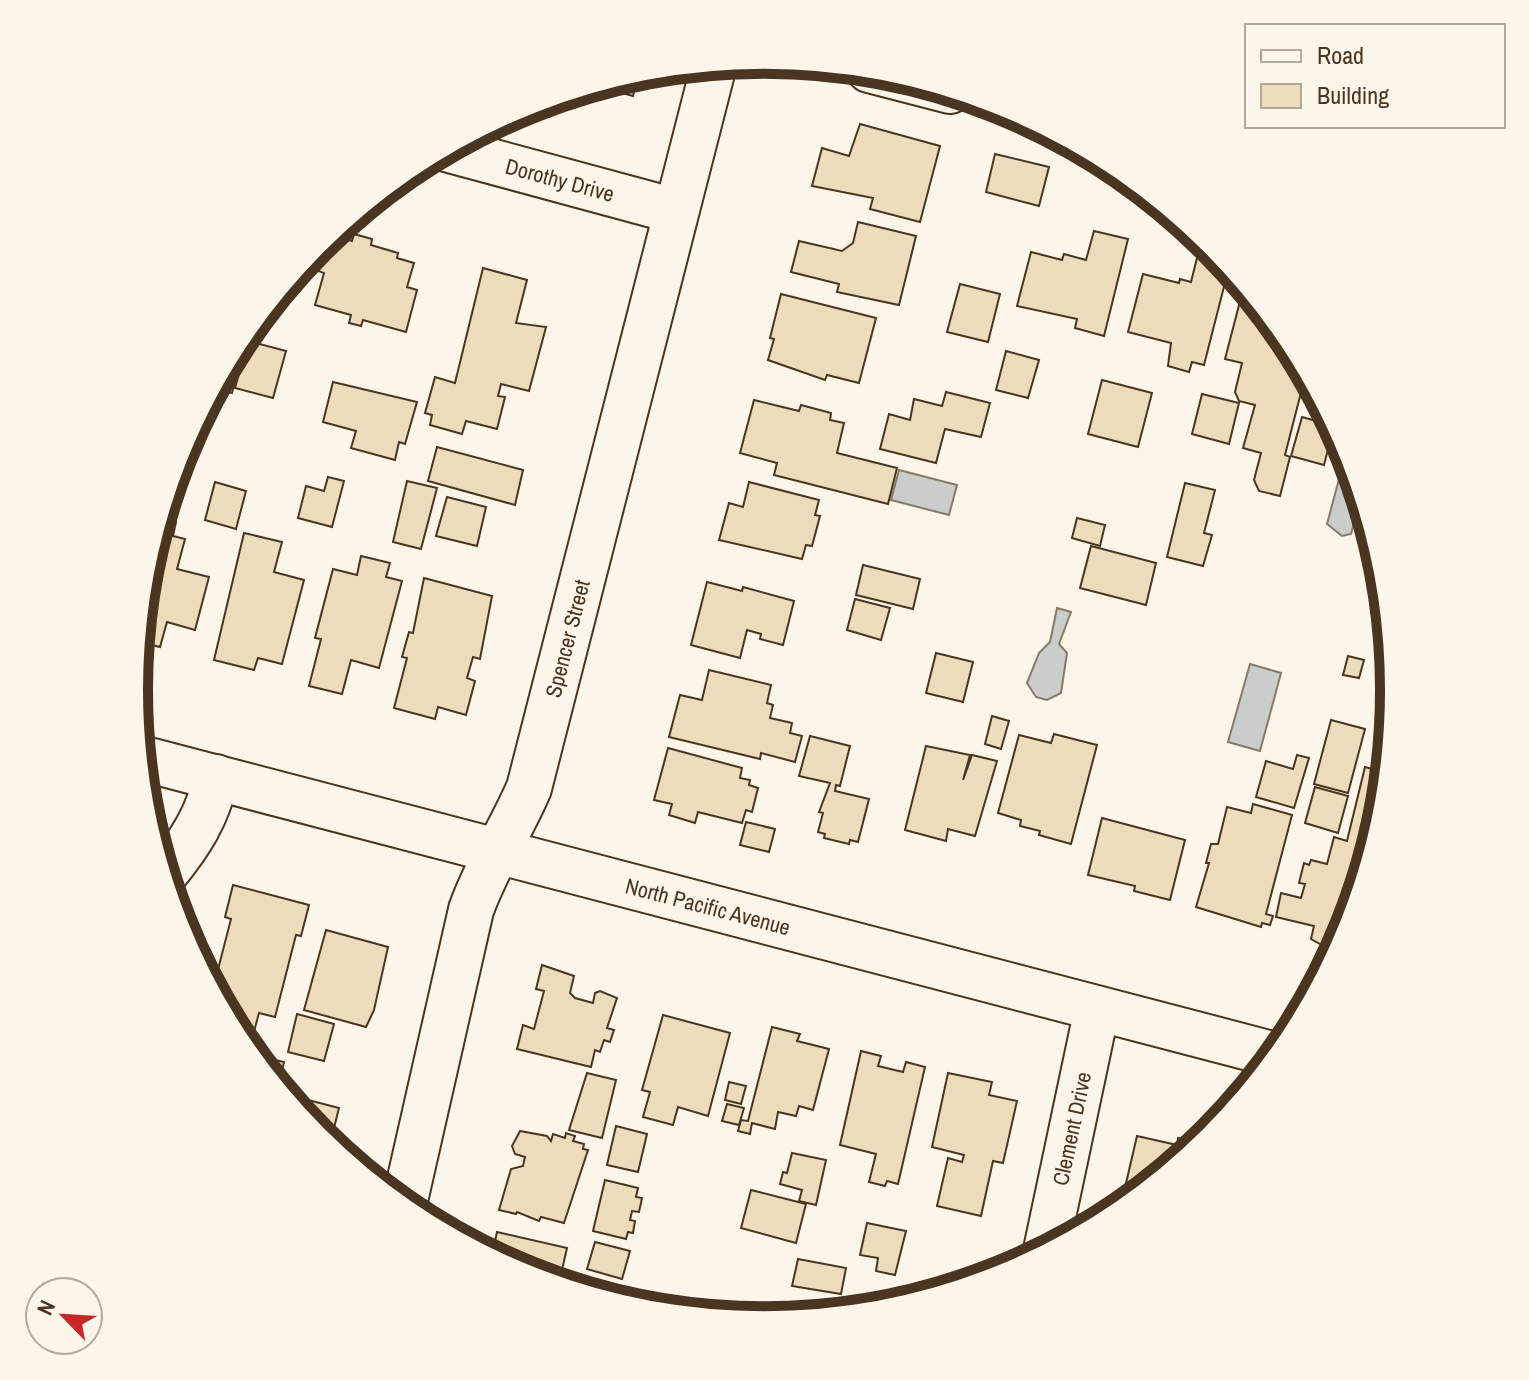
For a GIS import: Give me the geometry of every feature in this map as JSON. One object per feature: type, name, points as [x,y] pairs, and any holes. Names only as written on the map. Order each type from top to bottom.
[{"type":"street","name":"Spencer Street","points":[[407,1191],[471,910],[482,877],[529,788],[711,76]]},
{"type":"street","name":"Dorothy Drive","points":[[463,154],[675,211]]},
{"type":"street","name":"North Pacific Avenue","points":[[153,761],[1263,1052]]},
{"type":"street","points":[[173,863],[192,840],[209,808],[216,777]]},
{"type":"street","name":"Clement Drive","points":[[1049,1235],[1097,1009]]},
{"type":"shaded area","points":[[899,470],[957,485],[949,515],[891,500]]},
{"type":"shaded area","points":[[1341,472],[1356,517],[1351,534],[1342,536],[1327,524]]},
{"type":"shaded area","points":[[1057,608],[1071,612],[1059,644],[1067,653],[1061,693],[1047,700],[1036,697],[1027,683],[1039,653],[1050,642]]},
{"type":"shaded area","points":[[1250,664],[1281,673],[1260,751],[1228,742]]},
{"type":"building","points":[[635,88],[633,96],[618,92]]},
{"type":"building","points":[[860,124],[940,146],[920,222],[870,209],[873,198],[812,186],[822,148],[849,156]]},
{"type":"building","points":[[995,154],[1049,167],[1039,206],[986,192]]},
{"type":"building","points":[[858,222],[916,236],[899,305],[837,292],[839,284],[791,272],[799,241],[842,251],[853,243]]},
{"type":"building","points":[[1094,231],[1128,239],[1104,336],[1075,328],[1077,319],[1017,306],[1031,252],[1062,260],[1064,254],[1086,260]]},
{"type":"building","points":[[354,234],[372,239],[371,245],[398,253],[397,258],[414,263],[407,287],[417,290],[406,332],[363,320],[361,326],[349,323],[351,315],[315,305],[324,273],[316,270],[317,267],[345,239],[352,241]]},
{"type":"building","points":[[1198,254],[1225,281],[1204,365],[1192,362],[1189,372],[1168,366],[1171,343],[1128,332],[1143,274],[1179,283],[1180,279],[1191,282]]},
{"type":"building","points":[[483,268],[527,280],[516,323],[546,327],[529,391],[501,384],[498,396],[505,397],[497,429],[466,421],[462,434],[430,425],[432,415],[425,413],[435,377],[455,383]]},
{"type":"building","points":[[960,284],[1000,294],[988,342],[947,332]]},
{"type":"building","points":[[781,294],[876,318],[859,383],[827,375],[825,380],[768,360]]},
{"type":"building","points":[[1240,299],[1277,348],[1302,389],[1285,455],[1290,457],[1280,496],[1259,491],[1254,480],[1261,453],[1243,448],[1255,405],[1239,401],[1235,392],[1242,363],[1225,359]]},
{"type":"building","points":[[256,343],[286,351],[273,398],[235,388],[241,365]]},
{"type":"building","points":[[1006,351],[1039,360],[1028,398],[996,390]]},
{"type":"building","points":[[237,372],[232,393],[226,392]]},
{"type":"building","points":[[1102,380],[1152,393],[1138,447],[1088,434]]},
{"type":"building","points":[[333,382],[417,402],[405,444],[399,442],[395,460],[351,448],[356,431],[323,422]]},
{"type":"building","points":[[946,392],[990,403],[981,437],[945,429],[936,463],[880,449],[889,414],[910,420],[914,399],[942,406]]},
{"type":"building","points":[[1202,394],[1239,403],[1229,444],[1192,434]]},
{"type":"building","points":[[754,400],[799,411],[801,405],[831,413],[830,420],[844,423],[837,453],[897,468],[888,504],[774,475],[777,463],[740,453]]},
{"type":"building","points":[[1302,417],[1319,422],[1329,444],[1324,465],[1291,456]]},
{"type":"building","points":[[437,447],[523,470],[515,505],[428,481]]},
{"type":"building","points":[[328,477],[344,481],[332,527],[298,518],[306,486],[324,491]]},
{"type":"building","points":[[407,481],[437,488],[421,549],[393,542]]},
{"type":"building","points":[[215,482],[246,491],[236,529],[205,520]]},
{"type":"building","points":[[749,482],[819,500],[815,515],[820,516],[812,546],[806,545],[802,559],[719,540],[729,503],[743,507]]},
{"type":"building","points":[[1185,483],[1215,490],[1204,533],[1212,535],[1203,566],[1167,557]]},
{"type":"building","points":[[447,497],[486,507],[477,546],[436,536]]},
{"type":"building","points":[[1077,518],[1105,525],[1100,546],[1072,538]]},
{"type":"building","points":[[172,521],[176,522],[173,536],[185,539],[177,569],[209,577],[195,630],[167,622],[160,647],[151,645],[160,570]]},
{"type":"building","points":[[244,533],[282,542],[274,572],[304,580],[282,664],[258,658],[254,670],[214,660]]},
{"type":"building","points":[[1091,546],[1156,563],[1146,605],[1080,588]]},
{"type":"building","points":[[361,556],[390,563],[386,577],[402,581],[379,668],[351,660],[342,694],[309,686],[321,639],[315,638],[333,569],[357,575]]},
{"type":"building","points":[[863,565],[920,579],[913,609],[856,595]]},
{"type":"building","points":[[424,578],[492,596],[480,659],[473,657],[467,678],[475,681],[466,715],[438,707],[435,719],[394,708],[407,658],[402,657],[409,632],[413,633]]},
{"type":"building","points":[[707,582],[742,591],[743,587],[794,601],[783,645],[760,639],[761,634],[747,630],[740,658],[691,645]]},
{"type":"building","points":[[855,599],[890,608],[881,640],[847,630]]},
{"type":"building","points":[[936,653],[973,662],[963,702],[926,693]]},
{"type":"building","points":[[1348,656],[1364,660],[1359,678],[1343,675]]},
{"type":"building","points":[[709,670],[771,685],[767,703],[773,705],[770,718],[792,723],[790,733],[802,736],[795,762],[761,753],[760,759],[669,737],[680,695],[702,700]]},
{"type":"building","points":[[992,716],[1009,721],[1001,749],[985,744]]},
{"type":"building","points":[[1331,720],[1365,729],[1348,793],[1314,784]]},
{"type":"building","points":[[1054,734],[1097,745],[1071,844],[1039,835],[1040,831],[1020,826],[1021,820],[998,813],[1019,735],[1051,743]]},
{"type":"building","points":[[810,736],[850,746],[840,786],[836,785],[835,791],[869,799],[858,842],[850,840],[849,844],[824,838],[825,834],[818,832],[823,813],[819,812],[830,783],[799,776]]},
{"type":"building","points":[[926,746],[970,755],[963,780],[972,755],[997,761],[975,836],[948,829],[946,841],[905,830]]},
{"type":"building","points":[[668,748],[742,768],[740,778],[750,780],[749,785],[758,788],[752,812],[746,810],[742,823],[698,812],[695,823],[669,815],[672,804],[654,800]]},
{"type":"building","points":[[1297,755],[1309,758],[1294,808],[1256,797],[1266,761],[1293,769]]},
{"type":"building","points":[[1365,767],[1375,770],[1360,849],[1334,926],[1325,945],[1320,944],[1311,939],[1314,926],[1276,917],[1281,893],[1301,898],[1305,884],[1299,883],[1304,863],[1309,865],[1311,860],[1327,864],[1334,837],[1347,841]]},
{"type":"building","points":[[1315,787],[1348,796],[1338,833],[1305,823]]},
{"type":"building","points":[[1253,804],[1292,815],[1266,914],[1273,916],[1270,925],[1262,923],[1261,927],[1196,907],[1209,863],[1206,863],[1211,844],[1218,844],[1227,807],[1251,813]]},
{"type":"building","points":[[1102,818],[1185,840],[1170,900],[1134,891],[1135,886],[1088,875]]},
{"type":"building","points":[[746,822],[775,829],[769,852],[740,845]]},
{"type":"building","points":[[233,885],[309,905],[301,936],[296,935],[275,1017],[259,1013],[253,1034],[217,972],[231,919],[225,917]]},
{"type":"building","points":[[326,930],[388,947],[374,1010],[366,1027],[304,1010]]},
{"type":"building","points":[[542,965],[574,976],[570,993],[575,998],[593,1003],[595,993],[600,991],[617,998],[607,1028],[614,1030],[610,1042],[604,1040],[600,1052],[595,1050],[591,1067],[517,1049],[523,1025],[534,1029],[544,991],[536,989]]},
{"type":"building","points":[[297,1014],[334,1024],[324,1061],[288,1052]]},
{"type":"building","points":[[663,1015],[730,1033],[708,1116],[678,1107],[673,1125],[643,1117],[650,1092],[642,1090]]},
{"type":"building","points":[[772,1027],[800,1034],[797,1041],[829,1049],[813,1110],[799,1106],[796,1116],[778,1112],[775,1129],[752,1123],[750,1134],[738,1131],[741,1120],[748,1121]]},
{"type":"building","points":[[861,1051],[881,1056],[878,1066],[903,1072],[906,1062],[925,1067],[898,1184],[887,1181],[885,1186],[869,1182],[876,1154],[840,1145]]},
{"type":"building","points":[[272,1059],[284,1062],[282,1072]]},
{"type":"building","points":[[587,1073],[616,1080],[602,1138],[569,1130]]},
{"type":"building","points":[[948,1073],[992,1082],[989,1095],[1017,1101],[1003,1163],[993,1161],[981,1216],[937,1206],[948,1158],[962,1162],[964,1155],[932,1147]]},
{"type":"building","points":[[729,1082],[746,1086],[741,1104],[725,1100]]},
{"type":"building","points":[[304,1099],[339,1108],[333,1130]]},
{"type":"building","points":[[727,1104],[744,1108],[739,1125],[722,1121]]},
{"type":"building","points":[[616,1126],[647,1134],[638,1172],[607,1165]]},
{"type":"building","points":[[520,1131],[547,1136],[551,1141],[553,1134],[565,1138],[566,1133],[575,1136],[573,1141],[584,1144],[583,1149],[588,1150],[564,1223],[541,1217],[539,1221],[517,1212],[499,1210],[511,1169],[523,1166],[525,1157],[515,1154],[512,1146]]},
{"type":"building","points":[[1137,1136],[1177,1145],[1178,1138],[1185,1140],[1171,1153],[1125,1189]]},
{"type":"building","points":[[792,1153],[826,1160],[816,1205],[799,1201],[802,1190],[780,1184],[783,1172],[787,1173]]},
{"type":"building","points":[[605,1180],[638,1188],[636,1197],[642,1198],[639,1212],[632,1211],[630,1220],[635,1221],[633,1233],[628,1232],[626,1239],[593,1231]]},
{"type":"building","points":[[751,1190],[806,1204],[796,1243],[741,1228]]},
{"type":"building","points":[[867,1223],[906,1231],[895,1275],[876,1271],[878,1258],[860,1255]]},
{"type":"building","points":[[497,1232],[567,1248],[562,1271],[529,1259],[495,1243]]},
{"type":"building","points":[[595,1242],[630,1251],[622,1279],[587,1269]]},
{"type":"building","points":[[798,1259],[846,1268],[841,1294],[792,1286]]}]
